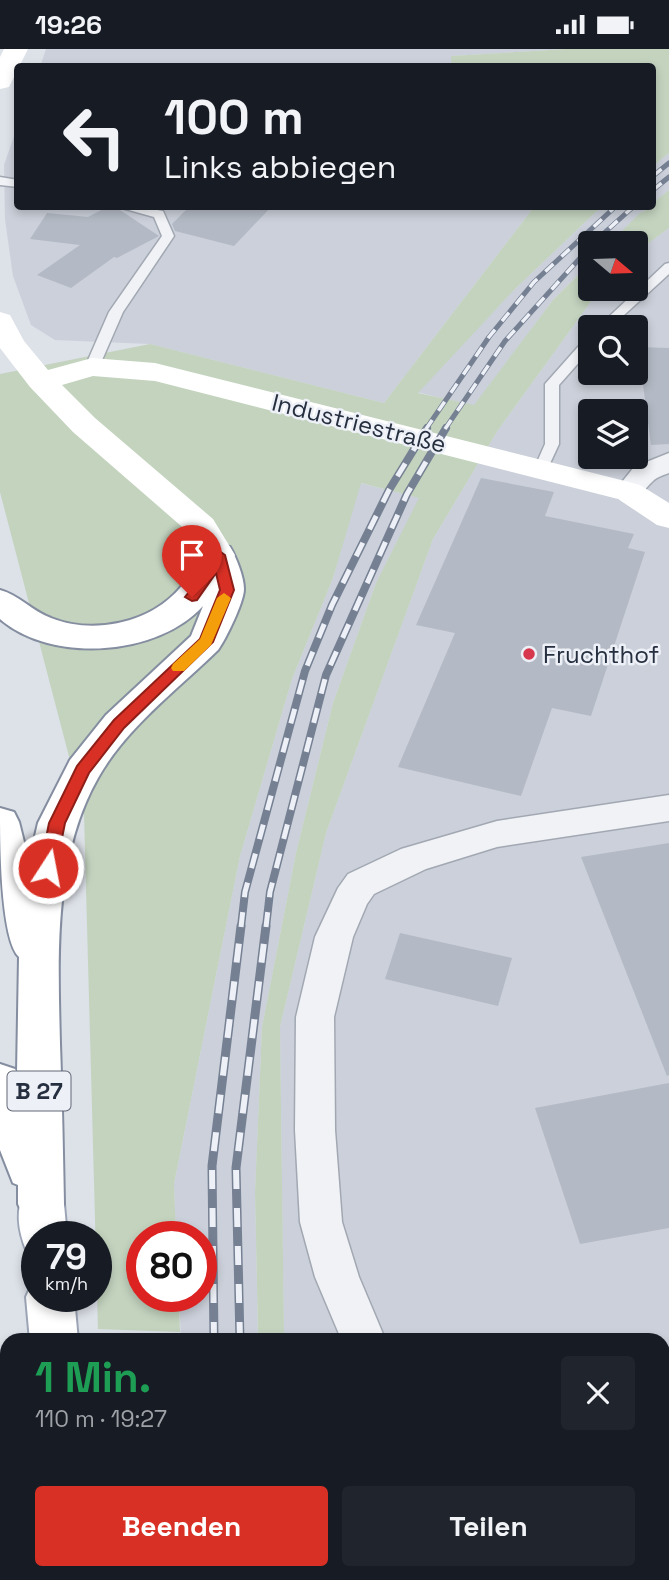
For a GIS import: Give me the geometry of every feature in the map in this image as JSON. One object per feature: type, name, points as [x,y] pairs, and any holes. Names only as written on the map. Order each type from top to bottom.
[{"type":"main road","points":[[0,82],[16,49]]},
{"type":"main road","points":[[0,321],[11,343],[41,381],[201,526],[218,555],[227,590],[206,642],[119,724],[83,770],[57,823],[43,891],[38,978]]},
{"type":"main road","name":"Industriestraße","points":[[41,381],[92,367],[155,372],[629,492],[669,518]]},
{"type":"main road","points":[[0,601],[9,611],[47,629],[74,636],[119,636],[147,629],[180,610],[203,584],[218,555]]},
{"type":"main road","name":"B 27","points":[[0,822],[38,978],[42,1221]]},
{"type":"main road","name":"B 27","points":[[0,1082],[42,1221]]},
{"type":"main road","points":[[51,1312],[53,1333]]},
{"type":"street","points":[[629,492],[645,473],[669,462]]},
{"type":"street","points":[[360,1333],[337,1277],[321,1222],[315,1130],[315,1017],[334,937],[351,898],[362,884],[414,859],[497,834],[669,808]]},
{"type":"lane","points":[[92,367],[116,312],[168,236],[159,214],[139,210]]},
{"type":"lane","points":[[617,315],[669,267]]},
{"type":"lane","points":[[541,469],[552,444],[552,384],[578,355]]},
{"type":"shaded area","points":[[46,49],[566,49],[452,56],[452,63],[41,63]]},
{"type":"shaded area","points":[[14,137],[14,210],[532,210],[384,403],[150,344],[55,340],[31,325],[13,276],[5,219],[4,165]]},
{"type":"shaded area","points":[[669,153],[669,190],[656,201],[656,164]]},
{"type":"shaded area","points":[[598,210],[645,210],[623,231],[578,231],[578,275],[553,300],[474,406],[417,392],[515,289]]},
{"type":"shaded area","points":[[669,228],[669,1333],[284,1333],[280,1027],[326,833],[433,539],[498,430],[578,319],[578,385],[648,385],[648,315],[581,315],[591,301],[648,301],[648,243]]},
{"type":"shaded area","points":[[360,483],[420,498],[376,583],[333,703],[296,853],[262,1027],[255,1193],[258,1333],[181,1333],[180,1312],[217,1312],[217,1221],[175,1221],[174,1184],[240,856],[292,679],[333,578]]},
{"type":"green space","points":[[566,49],[669,49],[669,153],[656,164],[656,63],[452,63],[451,56]]},
{"type":"green space","points":[[669,190],[669,228],[648,243],[648,231],[622,231],[640,213],[656,210],[656,201]]},
{"type":"green space","points":[[532,210],[598,210],[515,289],[418,393],[474,405],[553,300],[578,275],[578,301],[591,301],[581,315],[578,315],[578,319],[498,430],[433,539],[326,833],[280,1027],[284,1333],[258,1333],[255,1193],[262,1027],[296,853],[333,703],[376,583],[419,498],[361,483],[333,578],[292,679],[240,856],[174,1184],[175,1221],[126,1221],[126,1312],[179,1312],[180,1332],[98,1329],[98,1312],[112,1312],[112,1221],[95,1221],[84,814],[0,492],[0,374],[150,344],[384,403]]},
{"type":"building","points":[[101,210],[120,210],[159,236],[117,258],[114,257],[71,288],[37,275],[80,245],[30,239],[47,213],[88,217]]},
{"type":"building","points":[[186,210],[268,210],[234,246],[175,231],[172,224]]},
{"type":"building","points":[[648,347],[669,348],[669,444],[651,445],[648,399],[645,399],[643,385],[648,385]]},
{"type":"building","name":"Fruchthof","points":[[481,478],[554,492],[545,516],[634,534],[628,548],[645,552],[591,716],[552,708],[521,796],[398,767],[455,633],[416,625]]},
{"type":"building","points":[[669,843],[669,1075],[667,1076],[581,857]]},
{"type":"building","points":[[400,933],[512,958],[498,1006],[385,979]]},
{"type":"building","points":[[669,1083],[669,1228],[580,1244],[535,1108]]},
{"type":"railway","points":[[656,174],[669,163]]},
{"type":"railway","points":[[656,188],[669,177]]},
{"type":"railway","points":[[426,429],[489,337],[534,282],[612,210]]},
{"type":"railway","points":[[606,231],[630,210]]},
{"type":"railway","points":[[445,429],[505,341],[578,260]]},
{"type":"railway","points":[[241,927],[245,892],[305,671],[332,605],[389,490],[427,428]]},
{"type":"railway","points":[[266,927],[270,892],[326,675],[407,494],[446,428]]},
{"type":"railway","points":[[214,1333],[212,1166],[241,926]]},
{"type":"railway","points":[[240,1333],[236,1168],[266,926]]},
{"type":"slow traffic","points":[[179,668],[206,642],[224,598]]},
{"type":"place","name":"Fruchthof","points":[[529,654]]},
{"type":"route","points":[[48,868],[57,823],[83,770],[119,724],[206,642],[227,590],[218,555],[203,584],[192,597]]}]
